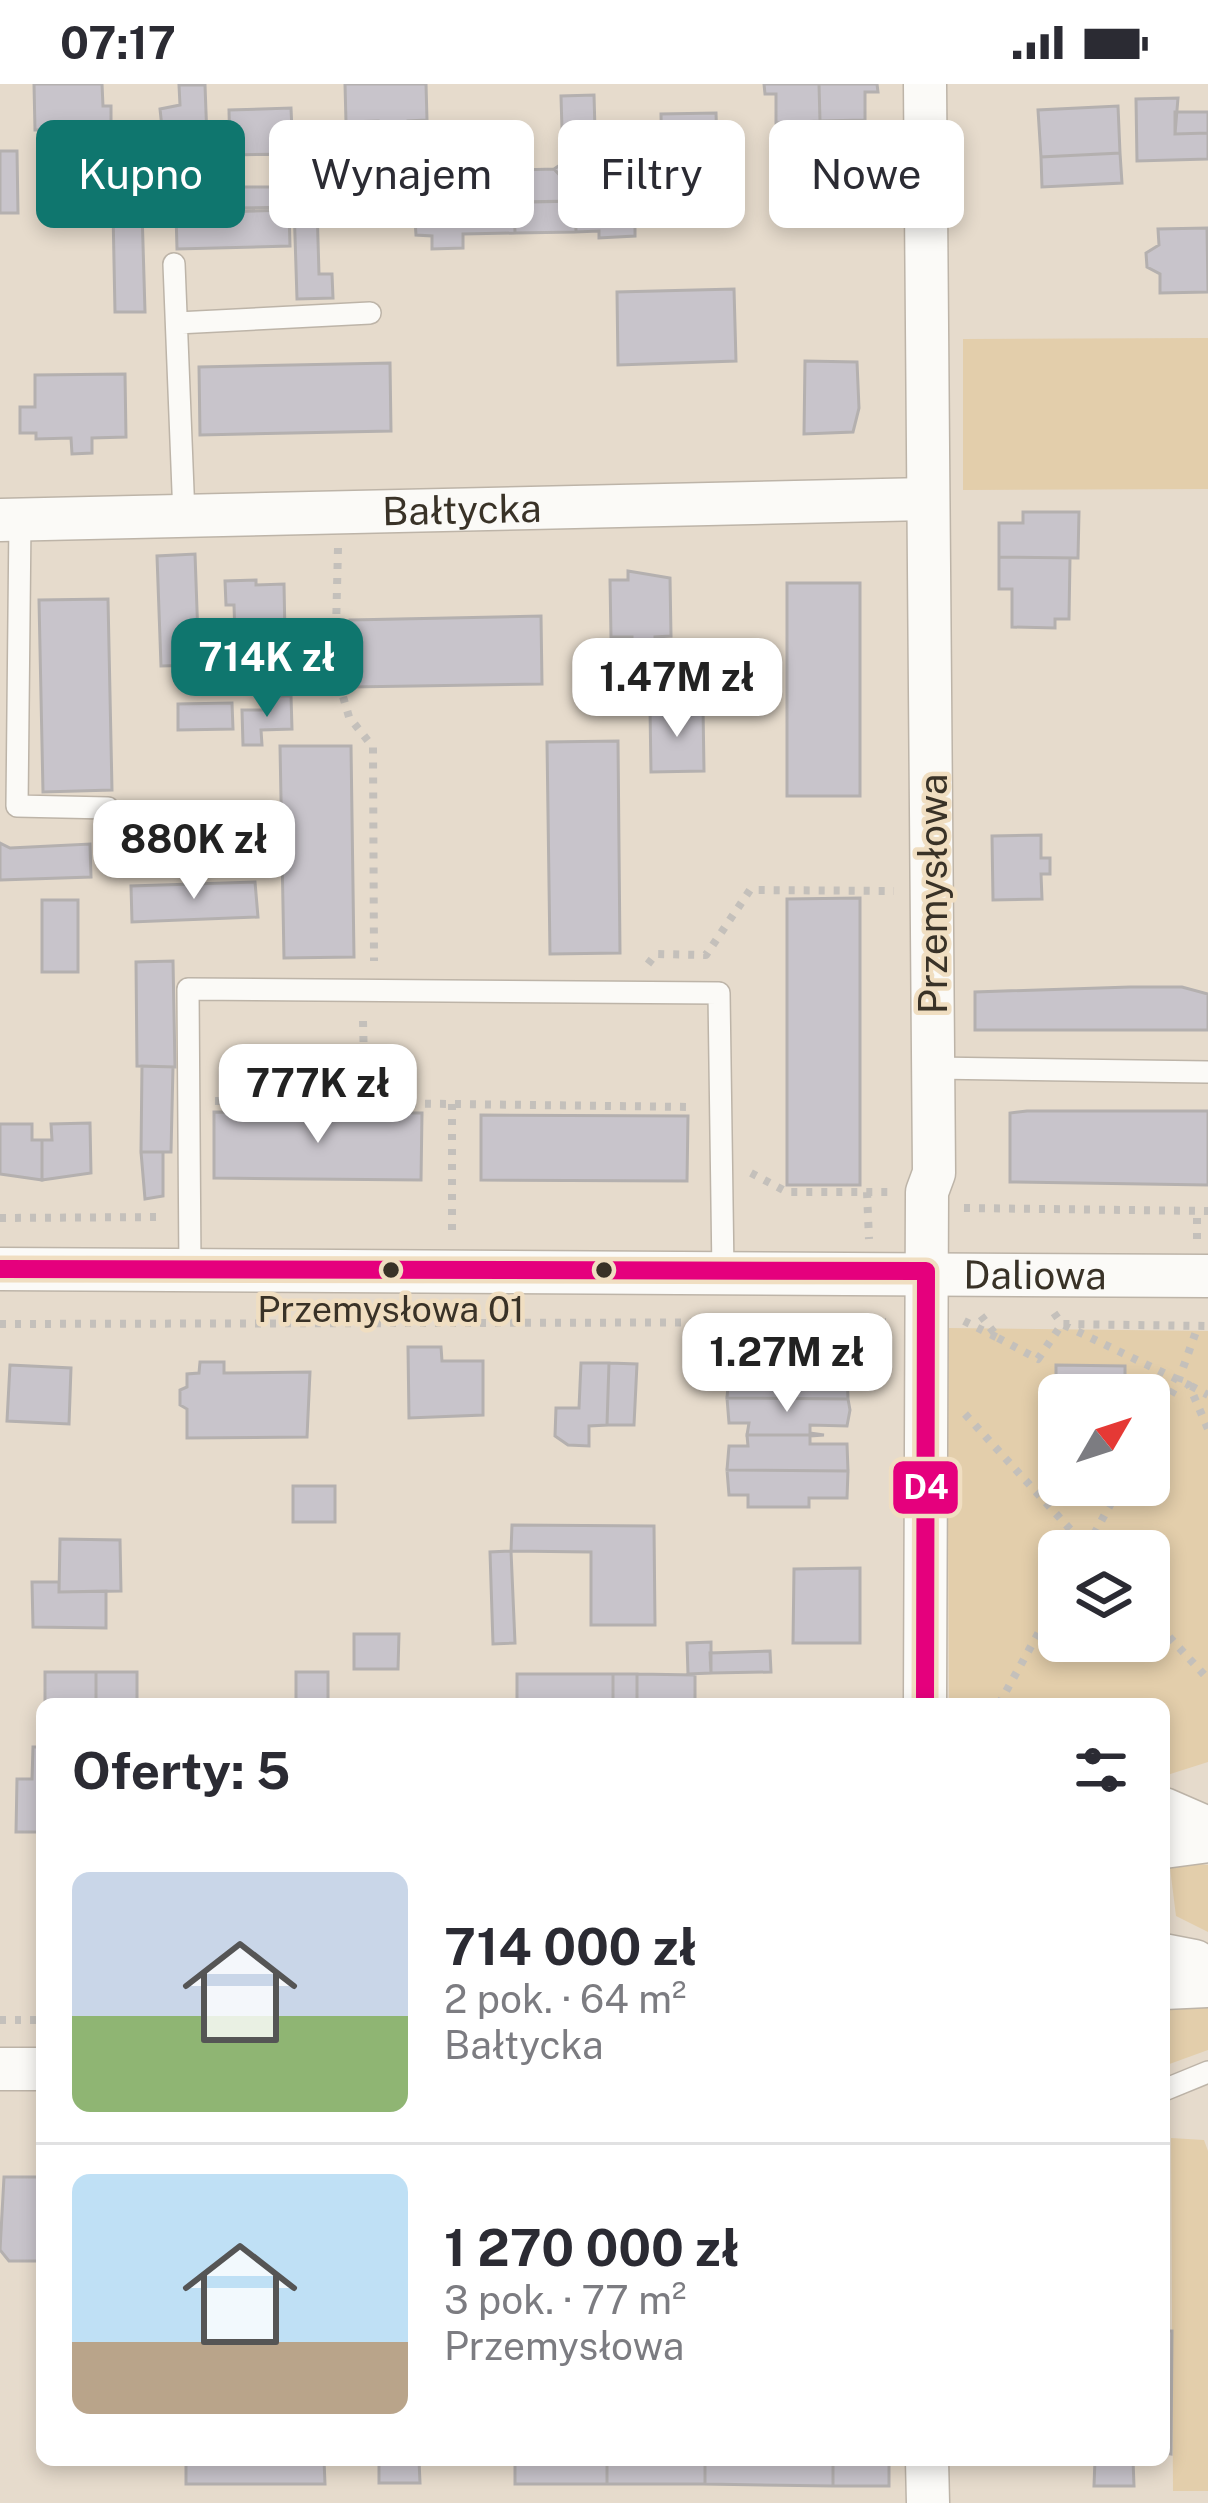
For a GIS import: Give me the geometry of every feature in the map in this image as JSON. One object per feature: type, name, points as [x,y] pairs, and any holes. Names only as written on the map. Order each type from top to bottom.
[{"type":"street","name":"Przemysłowa","points":[[925,1698],[927,1192],[934,1173],[933,544],[926,499],[926,84]]},
{"type":"street","name":"Bałtycka","points":[[10,520],[926,499]]},
{"type":"street","name":"Daliowa","points":[[0,1269],[1208,1276]]},
{"type":"street","points":[[1170,1812],[1208,1828]]},
{"type":"street","points":[[1170,1845],[1208,1841]]},
{"type":"street","points":[[1170,1956],[1195,1960],[1208,1972]]},
{"type":"street","points":[[1170,1988],[1208,1986]]},
{"type":"street","points":[[0,2069],[36,2069]]},
{"type":"street","points":[[927,2466],[928,2503]]},
{"type":"lane","points":[[174,264],[184,516]]},
{"type":"lane","points":[[177,323],[370,313]]},
{"type":"lane","points":[[10,520],[16,806],[108,808]]},
{"type":"lane","points":[[190,1269],[188,989],[719,993],[723,1272]]},
{"type":"lane","points":[[933,1068],[1208,1072]]},
{"type":"lane","points":[[1170,2088],[1208,2072]]},
{"type":"path","points":[[338,536],[335,669],[349,717],[373,747],[374,974],[362,974],[364,1103]]},
{"type":"path","points":[[895,868],[895,914]]},
{"type":"path","points":[[639,974],[656,954],[706,955],[750,890],[895,891]]},
{"type":"path","points":[[190,1101],[721,1108]]},
{"type":"path","points":[[452,1104],[452,1271]]},
{"type":"path","points":[[721,1157],[787,1192],[896,1192]]},
{"type":"path","points":[[867,1192],[869,1252]]},
{"type":"path","points":[[952,1208],[1208,1211]]},
{"type":"path","points":[[0,1218],[190,1217]]},
{"type":"path","points":[[0,1324],[898,1325]]},
{"type":"path","points":[[998,1338],[1038,1359],[1062,1324],[1208,1395]]},
{"type":"path","points":[[1170,1396],[1198,1327]]},
{"type":"path","points":[[926,1371],[1068,1530]]},
{"type":"path","points":[[1190,1385],[1208,1429]]},
{"type":"path","points":[[1170,1638],[1208,1679]]},
{"type":"path","points":[[1003,1698],[1038,1640]]},
{"type":"path","points":[[0,2020],[36,2020]]},
{"type":"shaded area","points":[[1208,338],[1208,489],[963,490],[963,339]]},
{"type":"shaded area","points":[[947,1328],[1208,1331],[1208,1762],[1170,1774],[1170,1698],[949,1698]]},
{"type":"shaded area","points":[[1170,1860],[1208,1865],[1208,1932],[1176,1916]]},
{"type":"shaded area","points":[[1170,2001],[1208,2006],[1208,2050],[1170,2064]]},
{"type":"shaded area","points":[[1171,2138],[1204,2140],[1208,2151],[1208,2491],[1173,2491]]},
{"type":"building","points":[[34,84],[102,84],[103,106],[111,106],[111,120],[36,120],[35,130]]},
{"type":"building","points":[[345,84],[426,84],[427,120],[346,120]]},
{"type":"building","points":[[764,84],[819,84],[820,120],[776,120],[776,94],[765,94]]},
{"type":"building","points":[[819,84],[877,84],[878,92],[865,92],[865,120],[820,120]]},
{"type":"building","points":[[179,85],[205,85],[206,120],[161,120],[160,109],[180,105]]},
{"type":"building","points":[[594,95],[595,120],[562,120],[561,96]]},
{"type":"building","points":[[1178,98],[1175,134],[1208,133],[1208,159],[1137,161],[1136,99]]},
{"type":"building","points":[[1118,106],[1120,153],[1041,157],[1038,110]]},
{"type":"building","points":[[291,108],[292,120],[269,120],[269,154],[245,155],[245,120],[229,120],[229,110]]},
{"type":"building","points":[[1175,112],[1208,112],[1208,133],[1175,134]]},
{"type":"building","points":[[716,113],[716,120],[661,120],[661,114]]},
{"type":"building","points":[[0,151],[17,151],[18,213],[0,213]]},
{"type":"building","points":[[1120,153],[1122,183],[1042,187],[1041,157]]},
{"type":"building","points":[[554,169],[558,173],[558,201],[534,202],[534,170]]},
{"type":"building","points":[[245,187],[269,187],[269,207],[245,208]]},
{"type":"building","points":[[558,201],[558,228],[576,228],[576,232],[515,233],[515,228],[534,228],[534,202]]},
{"type":"building","points":[[245,211],[269,211],[269,228],[290,228],[290,246],[177,249],[176,228],[245,228]]},
{"type":"building","points":[[113,228],[143,228],[145,312],[115,312]]},
{"type":"building","points":[[295,228],[318,228],[319,274],[332,274],[333,298],[297,299]]},
{"type":"building","points":[[416,228],[515,228],[515,233],[463,234],[463,248],[432,249],[432,236],[416,235]]},
{"type":"building","points":[[576,228],[635,228],[635,236],[599,238],[599,231],[576,232]]},
{"type":"building","points":[[1207,228],[1208,292],[1160,293],[1160,274],[1147,267],[1146,253],[1159,245],[1158,229]]},
{"type":"building","points":[[734,289],[736,361],[618,365],[617,292]]},
{"type":"building","points":[[805,361],[857,362],[859,408],[853,432],[804,434]]},
{"type":"building","points":[[390,363],[391,431],[200,435],[199,367]]},
{"type":"building","points":[[125,374],[126,437],[92,438],[92,453],[72,454],[71,438],[36,439],[36,433],[20,433],[20,407],[35,407],[35,375]]},
{"type":"building","points":[[1023,512],[1079,512],[1078,558],[999,557],[999,523],[1023,523]]},
{"type":"building","points":[[195,554],[199,665],[161,666],[157,556]]},
{"type":"building","points":[[999,557],[1078,558],[1070,558],[1069,619],[1055,619],[1055,628],[1012,627],[1012,589],[999,589]]},
{"type":"building","points":[[628,571],[670,578],[671,636],[655,637],[655,651],[632,651],[632,637],[611,637],[610,580],[628,580]]},
{"type":"building","points":[[256,580],[256,585],[284,584],[285,636],[235,637],[234,605],[226,605],[225,581]]},
{"type":"building","points":[[787,583],[860,583],[860,796],[787,796]]},
{"type":"building","points":[[108,599],[112,790],[43,792],[39,600]]},
{"type":"building","points":[[541,616],[542,684],[350,687],[350,620]]},
{"type":"building","points":[[270,696],[291,696],[292,729],[261,730],[262,745],[243,745],[242,710],[270,710]]},
{"type":"building","points":[[232,703],[233,729],[178,730],[178,704]]},
{"type":"building","points":[[703,707],[704,771],[651,772],[650,709]]},
{"type":"building","points":[[618,741],[620,953],[550,954],[547,742]]},
{"type":"building","points":[[280,746],[351,746],[354,957],[284,958]]},
{"type":"building","points":[[1041,835],[1041,858],[1050,858],[1050,874],[1041,874],[1042,899],[993,900],[992,836]]},
{"type":"building","points":[[0,843],[10,848],[90,844],[91,877],[0,880]]},
{"type":"building","points":[[255,882],[258,917],[132,922],[131,886]]},
{"type":"building","points":[[860,898],[860,1185],[787,1185],[787,899]]},
{"type":"building","points":[[42,900],[78,900],[78,972],[42,972]]},
{"type":"building","points":[[173,961],[175,1067],[137,1066],[136,962]]},
{"type":"building","points":[[1182,987],[1208,994],[1208,1030],[975,1030],[975,992]]},
{"type":"building","points":[[142,1066],[173,1067],[171,1152],[141,1152]]},
{"type":"building","points":[[1208,1111],[1208,1185],[1010,1182],[1010,1113]]},
{"type":"building","points":[[214,1112],[422,1113],[421,1180],[214,1178]]},
{"type":"building","points":[[481,1115],[688,1116],[687,1181],[481,1180]]},
{"type":"building","points":[[90,1123],[91,1173],[42,1180],[42,1140],[52,1140],[51,1124]]},
{"type":"building","points":[[0,1124],[32,1124],[32,1140],[42,1140],[42,1180],[0,1174]]},
{"type":"building","points":[[141,1152],[163,1152],[163,1196],[145,1199]]},
{"type":"building","points":[[408,1347],[441,1347],[442,1361],[483,1361],[483,1415],[409,1418]]},
{"type":"building","points":[[810,1361],[810,1371],[847,1371],[848,1399],[727,1398],[729,1374],[749,1373],[749,1362]]},
{"type":"building","points":[[200,1362],[224,1362],[224,1373],[310,1372],[307,1437],[187,1438],[187,1409],[180,1405],[180,1390],[187,1387],[187,1374],[199,1373]]},
{"type":"building","points":[[581,1363],[609,1363],[607,1425],[589,1426],[589,1446],[568,1445],[555,1436],[556,1408],[579,1408]]},
{"type":"building","points":[[609,1363],[637,1364],[634,1425],[607,1425]]},
{"type":"building","points":[[10,1365],[71,1368],[69,1424],[7,1421]]},
{"type":"building","points":[[1056,1365],[1125,1366],[1125,1374],[1056,1374]]},
{"type":"building","points":[[727,1398],[848,1399],[850,1410],[847,1426],[810,1425],[810,1433],[824,1435],[747,1435],[749,1423],[729,1423]]},
{"type":"building","points":[[747,1435],[824,1435],[810,1436],[810,1444],[847,1444],[848,1471],[727,1470],[729,1446],[748,1446]]},
{"type":"building","points":[[727,1470],[848,1471],[847,1498],[809,1498],[809,1507],[748,1507],[748,1495],[729,1495]]},
{"type":"building","points":[[293,1486],[335,1486],[335,1522],[293,1522]]},
{"type":"building","points":[[512,1525],[654,1526],[655,1625],[591,1625],[591,1552],[511,1551]]},
{"type":"building","points":[[60,1539],[120,1540],[121,1591],[59,1592]]},
{"type":"building","points":[[511,1551],[515,1643],[493,1644],[490,1552]]},
{"type":"building","points":[[860,1568],[860,1643],[793,1643],[794,1569]]},
{"type":"building","points":[[32,1582],[59,1582],[59,1592],[106,1591],[106,1628],[33,1627]]},
{"type":"building","points":[[354,1634],[399,1634],[398,1669],[354,1669]]},
{"type":"building","points":[[711,1642],[711,1673],[688,1674],[687,1643]]},
{"type":"building","points":[[770,1651],[771,1672],[711,1673],[710,1653]]},
{"type":"building","points":[[45,1672],[96,1672],[96,1698],[45,1698]]},
{"type":"building","points":[[96,1672],[137,1672],[137,1698],[96,1698]]},
{"type":"building","points":[[296,1672],[328,1672],[328,1698],[296,1698]]},
{"type":"building","points":[[517,1674],[613,1674],[613,1698],[517,1698]]},
{"type":"building","points":[[613,1674],[637,1674],[637,1698],[613,1698]]},
{"type":"building","points":[[637,1674],[695,1675],[695,1698],[637,1698]]},
{"type":"building","points":[[36,1747],[36,1832],[16,1832],[17,1779],[32,1779]]},
{"type":"building","points":[[4,2177],[36,2177],[36,2261],[9,2261],[0,2250]]},
{"type":"building","points":[[1170,2331],[1172,2331],[1171,2454]]},
{"type":"building","points":[[186,2466],[324,2466],[325,2484],[186,2484]]},
{"type":"building","points":[[379,2466],[419,2466],[420,2483],[379,2483]]},
{"type":"building","points":[[515,2466],[607,2466],[607,2484],[515,2484]]},
{"type":"building","points":[[607,2466],[705,2466],[705,2484],[607,2484]]},
{"type":"building","points":[[705,2466],[833,2466],[833,2486],[705,2484]]},
{"type":"building","points":[[833,2466],[889,2466],[889,2486],[833,2486]]},
{"type":"building","points":[[1095,2466],[1133,2466],[1134,2486],[1094,2486]]},
{"type":"transit line","name":"D4","points":[[0,1269],[926,1271]]},
{"type":"transit line","name":"D4","points":[[925,1698],[926,1271]]},
{"type":"place","name":"Przemysłowa 01","points":[[391,1270]]}]
